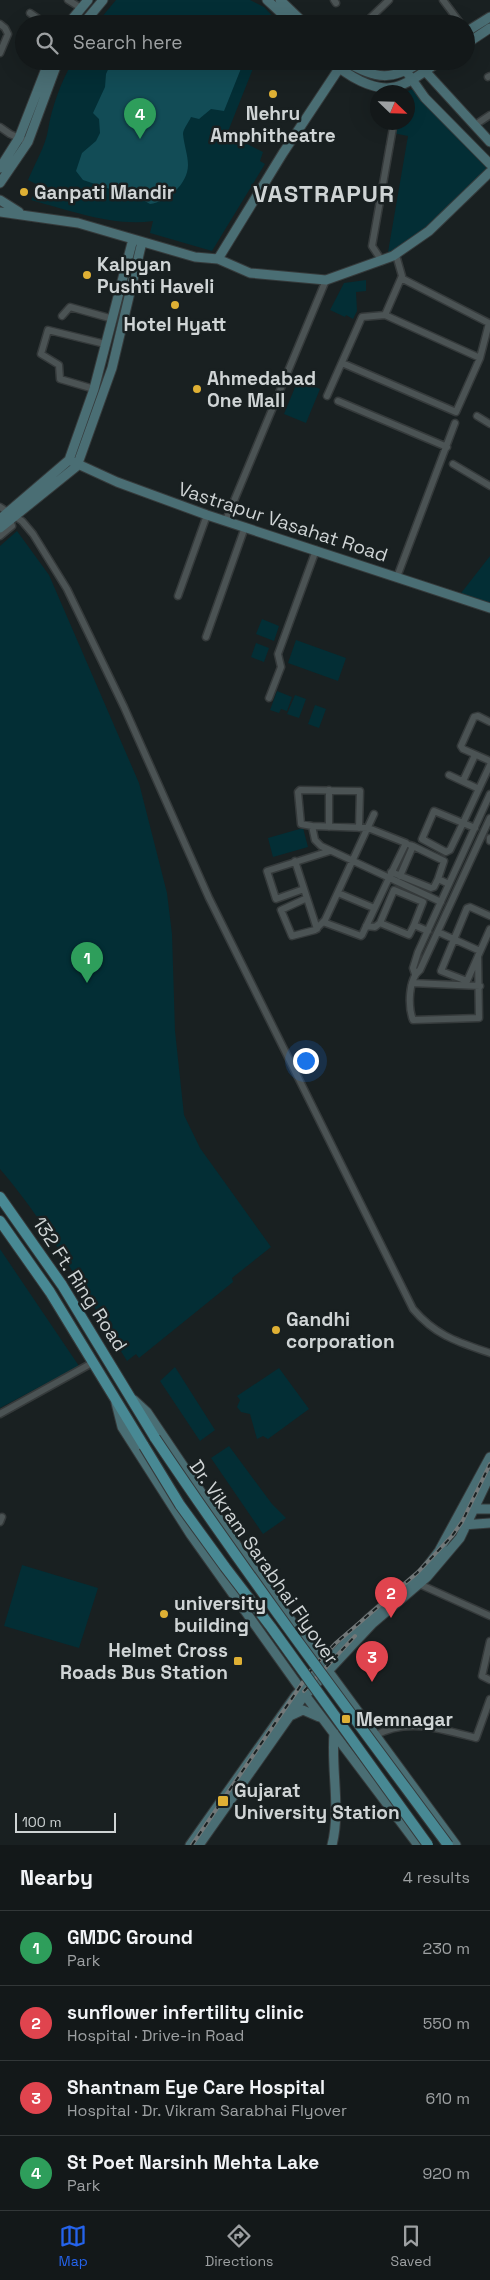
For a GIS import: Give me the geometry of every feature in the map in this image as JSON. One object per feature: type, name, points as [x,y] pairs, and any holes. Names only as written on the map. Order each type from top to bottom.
[{"type":"main road","name":"132 Ft. Ring Road","points":[[0,1197],[62,1285],[127,1393]]},
{"type":"main road","name":"132 Ft. Ring Road","points":[[0,1221],[50,1292],[114,1399]]},
{"type":"main road","name":"Dr. Vikram Sarabhai Flyover","points":[[127,1393],[199,1503],[320,1672],[448,1845]]},
{"type":"main road","name":"Dr. Vikram Sarabhai Flyover","points":[[114,1399],[180,1505],[428,1845]]},
{"type":"street","points":[[68,0],[81,8]]},
{"type":"street","points":[[76,15],[88,0]]},
{"type":"street","points":[[90,15],[103,0]]},
{"type":"street","points":[[267,0],[283,15]]},
{"type":"street","points":[[280,0],[296,15]]},
{"type":"street","points":[[373,15],[389,0]]},
{"type":"street","points":[[443,0],[454,15]]},
{"type":"street","points":[[475,26],[490,17]]},
{"type":"street","points":[[0,24],[8,34],[0,53]]},
{"type":"street","points":[[475,38],[490,28]]},
{"type":"street","points":[[0,168],[23,140],[46,70]]},
{"type":"street","points":[[0,182],[23,140],[54,70]]},
{"type":"street","points":[[218,259],[283,153],[339,70]]},
{"type":"street","points":[[351,70],[373,85]]},
{"type":"street","points":[[359,70],[383,77],[409,70]]},
{"type":"street","points":[[402,85],[419,70]]},
{"type":"street","points":[[427,70],[490,142]]},
{"type":"street","points":[[406,71],[410,80],[490,164]]},
{"type":"street","points":[[475,125],[490,116]]},
{"type":"street","points":[[0,127],[23,140]]},
{"type":"street","points":[[382,261],[372,246],[393,130]]},
{"type":"street","points":[[1,203],[24,214],[78,223],[195,257],[218,259],[250,273],[326,280],[396,255],[429,231],[490,172]]},
{"type":"street","points":[[73,462],[105,344],[137,240]]},
{"type":"street","points":[[0,519],[73,462],[112,368],[137,240]]},
{"type":"street","points":[[385,315],[401,278],[396,255]]},
{"type":"street","points":[[342,363],[456,412],[480,358],[489,323],[401,278]]},
{"type":"street","points":[[226,520],[326,280]]},
{"type":"street","points":[[62,316],[70,307],[113,319]]},
{"type":"street","points":[[327,396],[362,317],[385,315],[480,358]]},
{"type":"street","points":[[94,389],[60,379],[59,365],[40,354],[48,330],[105,344]]},
{"type":"street","points":[[338,401],[446,447]]},
{"type":"street","points":[[476,416],[490,424]]},
{"type":"street","points":[[397,577],[456,423]]},
{"type":"street","name":"Vastrapur Vasahat Road","points":[[73,462],[117,482],[207,515],[490,608]]},
{"type":"street","points":[[453,464],[490,486]]},
{"type":"street","points":[[0,528],[8,514]]},
{"type":"street","points":[[0,536],[12,526],[8,514]]},
{"type":"street","points":[[8,514],[22,521],[33,534],[66,589],[124,708],[210,898],[413,1309],[427,1326],[454,1340],[490,1353]]},
{"type":"street","points":[[178,596],[207,515]]},
{"type":"street","points":[[206,637],[245,527]]},
{"type":"street","points":[[269,698],[281,667],[278,654],[316,550]]},
{"type":"street","points":[[475,828],[463,822],[434,811],[422,836],[423,840],[444,851],[449,851],[463,822],[479,789],[490,763],[463,749],[461,746],[474,717],[478,716],[490,722]]},
{"type":"street","points":[[462,782],[474,755]]},
{"type":"street","points":[[449,775],[479,789]]},
{"type":"street","points":[[329,790],[329,827]]},
{"type":"street","points":[[359,828],[360,791],[299,791],[302,824],[312,826],[329,827],[359,828],[368,828],[444,861],[438,879],[434,887],[431,888],[400,876],[390,875]]},
{"type":"street","points":[[415,974],[413,968],[428,931],[490,794]]},
{"type":"street","points":[[307,898],[281,911],[292,936],[317,928],[324,922],[374,814]]},
{"type":"street","points":[[479,954],[480,1013],[477,1019],[414,1020],[411,1018],[412,983],[415,974],[420,970],[487,832],[490,818]]},
{"type":"street","points":[[312,826],[316,842],[330,851],[353,862],[390,875],[441,902]]},
{"type":"street","points":[[324,922],[358,937],[362,935],[406,843]]},
{"type":"street","points":[[400,876],[413,846]]},
{"type":"street","points":[[304,889],[276,900],[266,872],[268,869],[330,851]]},
{"type":"street","points":[[296,861],[317,928]]},
{"type":"street","points":[[438,879],[449,884]]},
{"type":"street","points":[[366,926],[375,927],[380,923],[395,889],[423,902],[409,935],[380,923]]},
{"type":"street","points":[[338,893],[374,908]]},
{"type":"street","points":[[490,916],[468,907],[441,971],[467,981],[490,929]]},
{"type":"street","points":[[414,925],[428,931]]},
{"type":"street","points":[[438,932],[479,954]]},
{"type":"street","points":[[412,983],[480,986]]},
{"type":"street","points":[[0,1414],[92,1363]]},
{"type":"street","points":[[127,1393],[147,1412],[246,1559],[374,1736],[456,1845]]},
{"type":"street","points":[[114,1399],[122,1427],[191,1535],[303,1692],[418,1845]]},
{"type":"street","points":[[190,1845],[303,1692],[368,1618],[422,1573],[439,1552],[490,1458]]},
{"type":"street","points":[[325,1668],[373,1623],[427,1577],[460,1538],[490,1475]]},
{"type":"street","points":[[463,1508],[474,1510],[490,1509]]},
{"type":"street","points":[[454,1524],[490,1523]]},
{"type":"street","points":[[419,1584],[490,1616]]},
{"type":"street","points":[[490,1641],[482,1676],[490,1680]]},
{"type":"street","points":[[199,1845],[290,1716],[303,1692]]},
{"type":"street","points":[[374,1736],[386,1729],[419,1725],[476,1738],[490,1699]]},
{"type":"street","points":[[290,1716],[303,1710],[324,1720]]},
{"type":"street","points":[[332,1845],[337,1824],[332,1755],[334,1733]]},
{"type":"shaded area","points":[[116,0],[250,0],[264,7],[272,15],[104,15]]},
{"type":"shaded area","points":[[68,70],[252,70],[227,134],[263,152],[260,161],[265,164],[212,251],[150,233],[153,221],[123,222],[107,220],[31,200],[38,185],[28,180],[45,142],[52,112]]},
{"type":"shaded area","points":[[108,70],[240,70],[224,111],[211,109],[199,119],[191,117],[183,134],[188,165],[187,172],[175,191],[157,203],[150,204],[83,180],[76,171],[82,153],[96,141],[100,133],[99,119],[93,113],[105,87]]},
{"type":"shaded area","points":[[415,88],[490,166],[490,171],[428,229],[387,258],[408,136],[393,133],[393,130],[415,130]]},
{"type":"shaded area","points":[[366,280],[366,291],[356,292],[357,311],[353,319],[330,310],[344,283]]},
{"type":"shaded area","points":[[298,380],[320,389],[306,423],[284,414]]},
{"type":"shaded area","points":[[17,531],[49,575],[139,783],[167,893],[172,934],[175,1031],[184,1115],[200,1148],[271,1247],[232,1278],[233,1282],[139,1358],[136,1354],[127,1361],[52,1238],[0,1169],[0,546]]},
{"type":"shaded area","points":[[490,556],[490,605],[458,597]]},
{"type":"shaded area","points":[[262,619],[279,626],[274,641],[256,634]]},
{"type":"shaded area","points":[[296,640],[346,658],[338,681],[288,663]]},
{"type":"shaded area","points":[[256,643],[269,648],[264,662],[251,657]]},
{"type":"shaded area","points":[[277,691],[292,697],[287,711],[281,709],[279,713],[270,710]]},
{"type":"shaded area","points":[[295,695],[306,699],[299,718],[287,714]]},
{"type":"shaded area","points":[[315,705],[326,709],[319,728],[308,724]]},
{"type":"shaded area","points":[[303,828],[308,847],[273,857],[268,838]]},
{"type":"shaded area","points":[[0,1249],[79,1366],[0,1408]]},
{"type":"shaded area","points":[[175,1367],[215,1430],[200,1441],[160,1381]]},
{"type":"shaded area","points":[[279,1368],[309,1409],[268,1439],[263,1436],[257,1439],[250,1414],[241,1412],[237,1407],[240,1400],[237,1396]]},
{"type":"shaded area","points":[[229,1446],[272,1504],[286,1518],[263,1534],[211,1458]]},
{"type":"shaded area","points":[[22,1565],[98,1588],[79,1648],[4,1626]]},
{"type":"railway","points":[[192,1845],[314,1666],[336,1643],[417,1573],[452,1536],[462,1522],[490,1464]]},
{"type":"railway","points":[[304,1691],[355,1636]]},
{"type":"place","name":"Nehru Amphitheatre","points":[[273,94]]},
{"type":"place","name":"St Poet Narsinh Mehta Lake","points":[[140,139]]},
{"type":"place","name":"Ganpati Mandir","points":[[24,192]]},
{"type":"place","name":"Kalpyan Pushti Haveli","points":[[87,275]]},
{"type":"place","name":"Hotel Hyatt","points":[[175,305]]},
{"type":"place","name":"Ahmedabad One Mall","points":[[197,389]]},
{"type":"place","name":"GMDC Ground","points":[[87,983]]},
{"type":"place","name":"Gandhi corporation","points":[[276,1330]]},
{"type":"place","name":"university building","points":[[164,1614]]},
{"type":"place","name":"sunflower infertility clinic","points":[[391,1618]]},
{"type":"place","name":"Helmet Cross Roads Bus Station","points":[[238,1661]]},
{"type":"place","name":"Shantnam Eye Care Hospital","points":[[372,1682]]},
{"type":"place","name":"Memnagar","points":[[346,1719]]},
{"type":"place","name":"Gujarat University Station","points":[[223,1801]]},
{"type":"district","name":"VASTRAPUR","points":[[324,193]]}]
